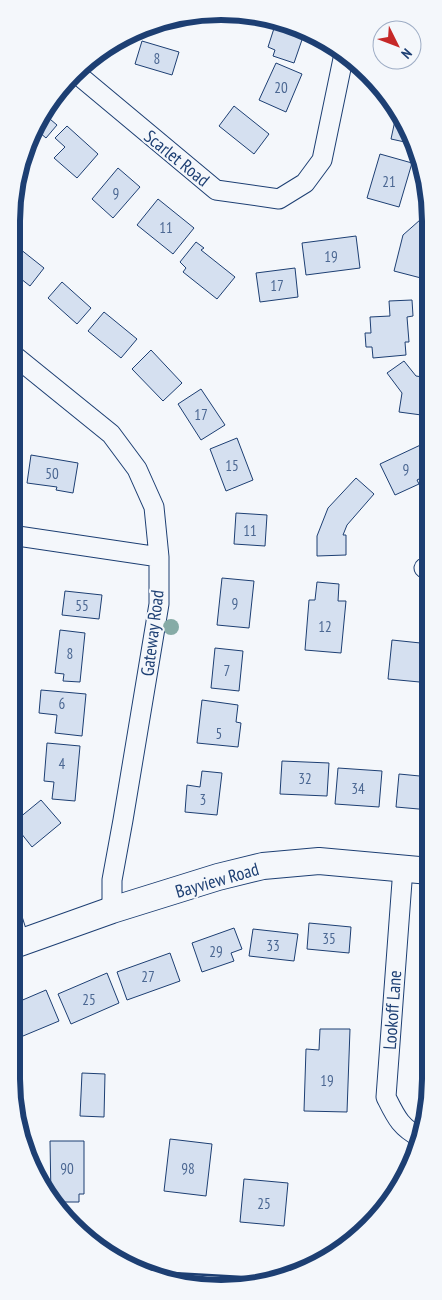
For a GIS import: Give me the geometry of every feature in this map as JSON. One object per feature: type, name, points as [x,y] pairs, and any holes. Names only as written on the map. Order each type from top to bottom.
[{"type":"street","name":"Scarlet Road","points":[[80,78],[216,190],[279,199],[305,183],[322,160],[342,62]]},
{"type":"street","name":"Gateway Road","points":[[20,360],[111,434],[137,469],[154,507],[159,557],[159,604],[112,880],[112,910]]},
{"type":"street","points":[[20,536],[159,557]]},
{"type":"street","name":"Bayview Road","points":[[20,944],[112,910],[218,876],[263,866],[319,861],[422,870]]},
{"type":"street","name":"Lookoff Lane","points":[[403,868],[386,1096],[399,1122],[414,1134]]},
{"type":"building","points":[[274,27],[303,37],[294,63],[273,56],[275,50],[268,47]]},
{"type":"building","points":[[142,41],[179,52],[172,75],[135,64]]},
{"type":"building","points":[[276,63],[302,74],[286,112],[259,100]]},
{"type":"building","points":[[234,106],[269,134],[254,154],[219,126]]},
{"type":"building","points":[[48,118],[57,125],[46,138],[40,133]]},
{"type":"building","points":[[395,121],[406,142],[391,139]]},
{"type":"building","points":[[67,126],[98,154],[77,178],[54,158],[65,147],[55,138]]},
{"type":"building","points":[[380,154],[412,163],[399,207],[367,198]]},
{"type":"building","points":[[118,168],[140,187],[113,218],[92,199]]},
{"type":"building","points":[[158,199],[194,228],[173,254],[137,225]]},
{"type":"building","points":[[422,218],[421,278],[394,271],[403,235]]},
{"type":"building","points":[[356,236],[360,268],[306,275],[302,243]]},
{"type":"building","points":[[196,242],[204,248],[201,250],[235,277],[217,299],[183,272],[186,268],[180,262]]},
{"type":"building","points":[[20,249],[44,268],[30,286],[20,278]]},
{"type":"building","points":[[295,268],[298,297],[260,302],[256,273]]},
{"type":"building","points":[[62,282],[91,308],[77,324],[48,298]]},
{"type":"building","points":[[412,300],[413,316],[407,317],[409,342],[405,342],[406,355],[373,358],[372,347],[366,347],[365,333],[371,333],[370,317],[390,316],[389,301]]},
{"type":"building","points":[[104,312],[137,339],[121,358],[88,331]]},
{"type":"building","points":[[151,350],[182,383],[163,401],[132,369]]},
{"type":"building","points":[[404,361],[416,376],[422,377],[422,415],[399,412],[402,393],[387,373]]},
{"type":"building","points":[[201,389],[225,425],[201,440],[178,404]]},
{"type":"building","points":[[237,438],[253,480],[226,491],[210,449]]},
{"type":"building","points":[[422,444],[422,478],[417,480],[419,484],[395,495],[380,464]]},
{"type":"building","points":[[31,455],[78,463],[73,493],[56,490],[57,487],[27,483]]},
{"type":"building","points":[[356,478],[374,494],[347,525],[343,535],[346,535],[346,555],[317,556],[317,536],[328,508]]},
{"type":"building","points":[[236,513],[267,515],[265,546],[234,544]]},
{"type":"building","points":[[222,578],[254,581],[249,628],[217,625]]},
{"type":"building","points":[[317,582],[339,584],[338,601],[346,601],[341,653],[305,650],[309,600],[315,600]]},
{"type":"building","points":[[20,588],[22,588],[20,604]]},
{"type":"building","points":[[65,591],[102,595],[99,619],[62,615]]},
{"type":"building","points":[[60,630],[85,633],[80,682],[63,681],[64,674],[55,673]]},
{"type":"building","points":[[392,640],[422,643],[422,682],[388,679]]},
{"type":"building","points":[[215,648],[243,651],[239,691],[211,688]]},
{"type":"building","points":[[41,690],[86,694],[82,736],[55,733],[57,715],[39,713]]},
{"type":"building","points":[[202,700],[238,705],[236,722],[241,723],[238,747],[197,743]]},
{"type":"building","points":[[47,743],[80,746],[75,801],[52,799],[54,782],[44,781]]},
{"type":"building","points":[[282,761],[329,763],[327,796],[280,794]]},
{"type":"building","points":[[338,768],[382,771],[379,807],[335,804]]},
{"type":"building","points":[[202,771],[222,773],[217,815],[185,812],[187,785],[200,787]]},
{"type":"building","points":[[399,774],[422,776],[422,809],[396,807]]},
{"type":"building","points":[[41,800],[61,823],[32,847],[20,832],[20,817]]},
{"type":"building","points":[[309,923],[351,927],[349,953],[307,949]]},
{"type":"building","points":[[234,928],[242,949],[231,953],[234,961],[202,972],[192,943]]},
{"type":"building","points":[[253,929],[298,934],[294,961],[249,956]]},
{"type":"building","points":[[170,953],[180,981],[127,1000],[117,972]]},
{"type":"building","points":[[107,973],[119,1003],[71,1024],[58,994]]},
{"type":"building","points":[[46,990],[59,1021],[20,1037],[20,1001]]},
{"type":"building","points":[[320,1029],[350,1029],[347,1112],[304,1111],[306,1049],[319,1050]]},
{"type":"building","points":[[82,1073],[105,1074],[104,1117],[80,1116]]},
{"type":"building","points":[[170,1139],[212,1144],[206,1196],[164,1191]]},
{"type":"building","points":[[50,1141],[84,1141],[84,1194],[79,1194],[79,1202],[63,1202],[51,1186]]},
{"type":"building","points":[[244,1179],[288,1183],[284,1226],[240,1222]]},
{"type":"wall","points":[[168,1273],[251,1277]]}]
